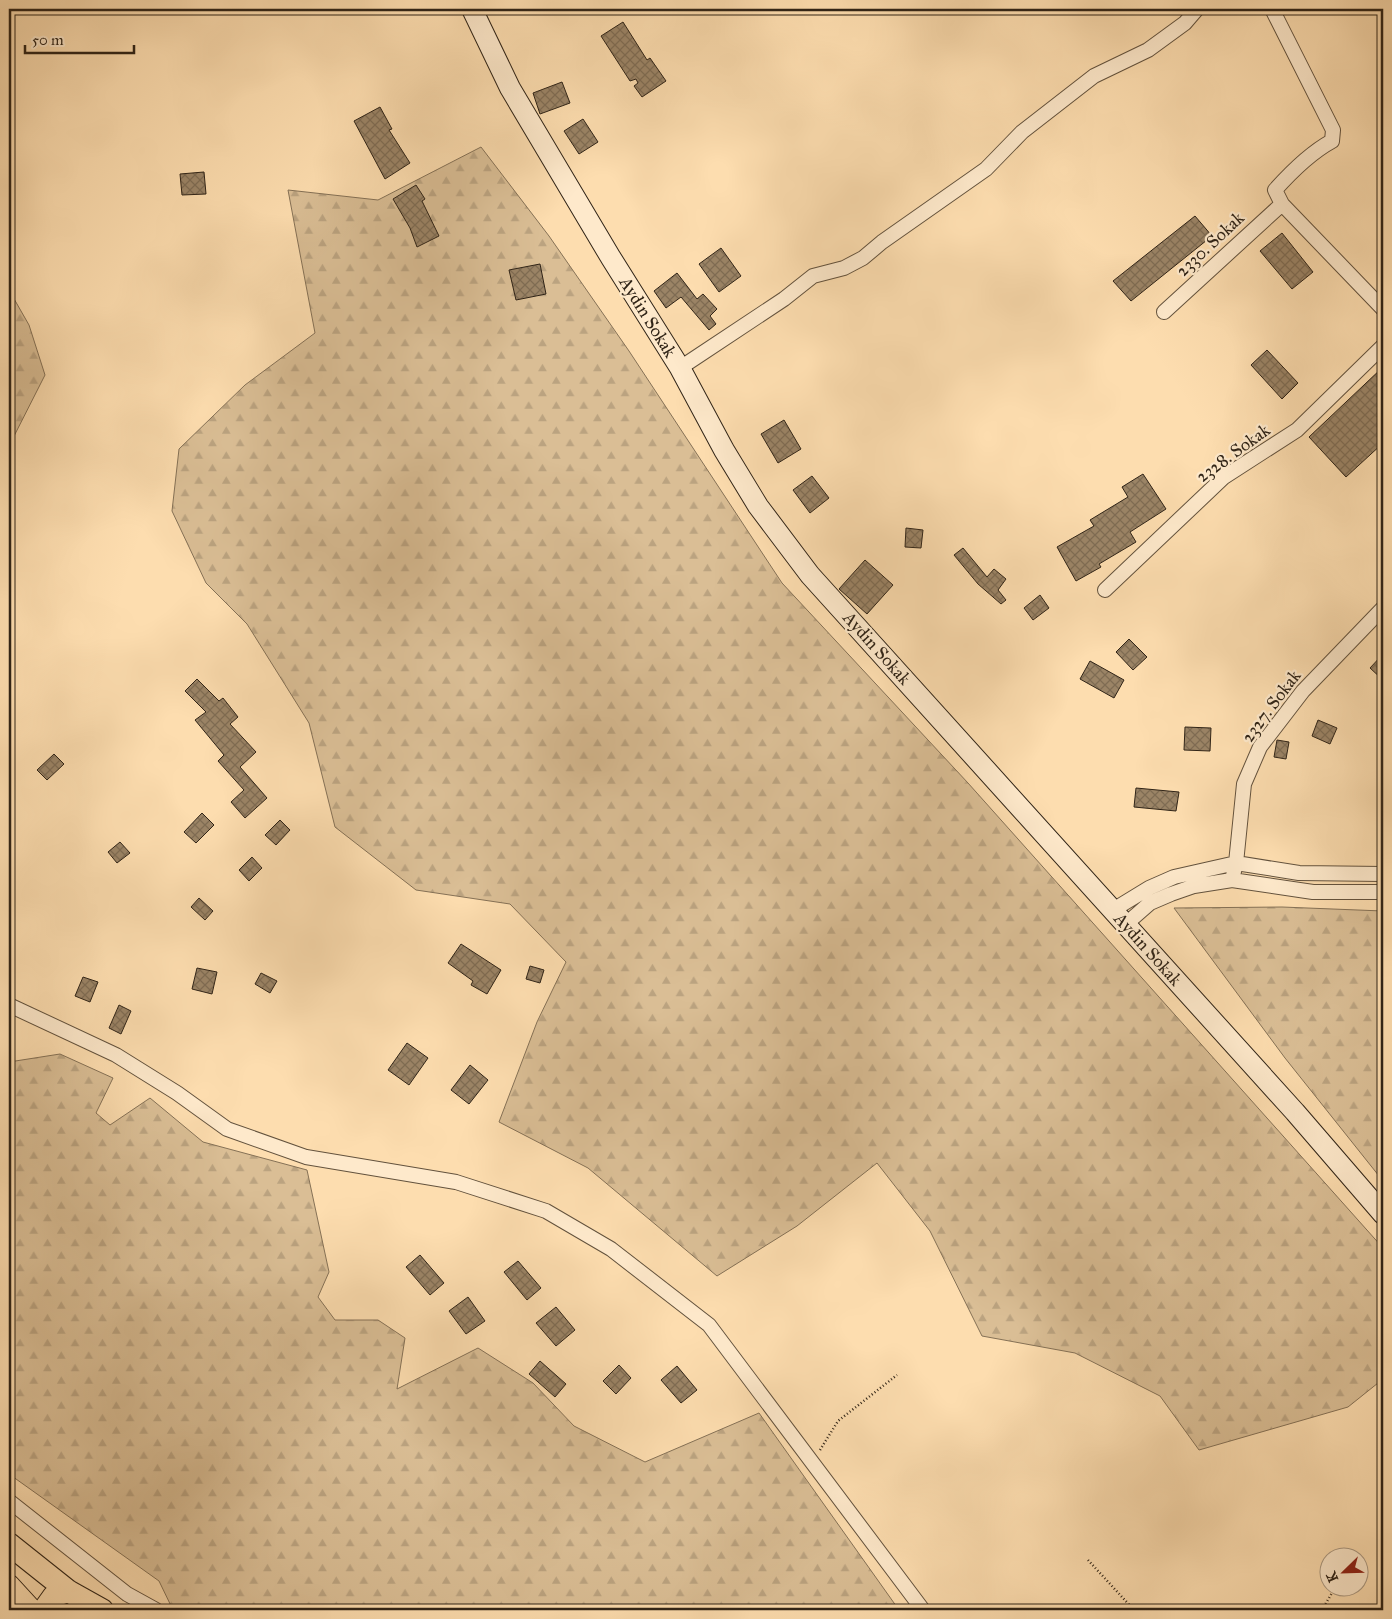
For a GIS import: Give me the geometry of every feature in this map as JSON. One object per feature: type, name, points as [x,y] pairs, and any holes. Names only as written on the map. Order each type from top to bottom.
[{"type":"main road","points":[[9,1544],[68,1591],[98,1609]]},
{"type":"main road","points":[[44,1610],[54,1596],[68,1591]]},
{"type":"street","name":"Aydin Sokak","points":[[472,9],[510,88],[548,155],[680,368],[724,450],[758,506],[810,575],[1295,1112],[1383,1214]]},
{"type":"street","points":[[680,368],[784,299],[814,276],[844,268],[863,258],[882,242],[986,169],[1022,132],[1094,76],[1148,50],[1185,23],[1197,9]]},
{"type":"street","points":[[1272,9],[1333,130],[1332,141],[1311,154],[1275,190],[1282,204],[1383,309]]},
{"type":"street","name":"2330. Sokak","points":[[1164,312],[1282,204]]},
{"type":"street","name":"2328. Sokak","points":[[1105,590],[1224,477],[1297,430],[1383,346]]},
{"type":"street","name":"2327. Sokak","points":[[1232,880],[1236,863],[1244,784],[1260,747],[1303,691],[1383,608]]},
{"type":"street","points":[[1120,917],[1149,888],[1174,877],[1236,863],[1299,873],[1383,874]]},
{"type":"street","points":[[1120,917],[1171,894],[1194,886],[1232,880],[1313,892],[1383,892]]},
{"type":"street","points":[[9,1005],[116,1055],[178,1093],[227,1129],[306,1157],[456,1182],[546,1212],[611,1248],[709,1325],[813,1461],[923,1610]]},
{"type":"street","points":[[9,1501],[127,1594],[156,1610]]},
{"type":"path","points":[[813,1461],[838,1421],[897,1375]]},
{"type":"path","points":[[1088,1560],[1134,1610]]},
{"type":"path","points":[[1322,1610],[1330,1596]]},
{"type":"green space","points":[[481,147],[549,236],[629,351],[782,583],[968,783],[1383,1248],[1383,1379],[1348,1407],[1199,1450],[1160,1396],[1075,1353],[982,1336],[930,1231],[877,1163],[797,1226],[717,1276],[588,1168],[499,1122],[537,1022],[566,962],[510,904],[416,890],[335,827],[309,723],[247,624],[206,583],[172,511],[179,449],[245,385],[315,333],[288,190],[378,200]]},
{"type":"green space","points":[[9,290],[29,325],[45,375],[9,446]]},
{"type":"green space","points":[[1282,907],[1383,911],[1383,1181],[1285,1058],[1174,908]]},
{"type":"green space","points":[[60,1054],[113,1078],[96,1113],[110,1125],[150,1098],[203,1142],[307,1170],[329,1272],[318,1297],[335,1320],[378,1320],[405,1338],[397,1389],[478,1348],[533,1383],[574,1426],[645,1462],[759,1413],[899,1610],[173,1610],[159,1581],[9,1474],[9,1062]]},
{"type":"building","points":[[623,22],[647,60],[650,58],[666,81],[642,97],[634,86],[638,83],[636,79],[630,81],[601,36]]},
{"type":"building","points":[[562,82],[570,103],[540,114],[533,93]]},
{"type":"building","points":[[380,107],[392,129],[389,130],[410,163],[385,179],[354,121]]},
{"type":"building","points":[[583,119],[598,142],[579,154],[564,131]]},
{"type":"building","points":[[204,172],[206,194],[182,195],[180,174]]},
{"type":"building","points":[[416,185],[425,199],[422,201],[439,236],[417,247],[410,228],[393,199]]},
{"type":"building","points":[[1195,216],[1212,236],[1131,301],[1113,281]]},
{"type":"building","points":[[1282,233],[1313,272],[1292,289],[1260,251]]},
{"type":"building","points":[[721,248],[741,276],[719,292],[699,264]]},
{"type":"building","points":[[540,264],[546,294],[516,300],[509,270]]},
{"type":"building","points":[[677,273],[697,299],[703,294],[717,309],[710,316],[716,324],[709,330],[681,297],[666,308],[654,291]]},
{"type":"building","points":[[1267,350],[1298,383],[1282,399],[1251,365]]},
{"type":"building","points":[[1383,367],[1383,443],[1346,477],[1309,437]]},
{"type":"building","points":[[784,420],[801,449],[778,463],[761,434]]},
{"type":"building","points":[[1143,474],[1166,509],[1130,532],[1136,542],[1099,564],[1101,567],[1076,581],[1057,547],[1094,526],[1090,520],[1128,497],[1122,487]]},
{"type":"building","points":[[812,476],[829,498],[810,513],[793,490]]},
{"type":"building","points":[[906,528],[923,530],[921,548],[905,547]]},
{"type":"building","points":[[963,548],[987,577],[994,569],[1006,579],[998,590],[1006,600],[1001,604],[978,584],[954,555]]},
{"type":"building","points":[[865,560],[893,585],[867,614],[839,589]]},
{"type":"building","points":[[1040,595],[1049,608],[1033,620],[1024,608]]},
{"type":"building","points":[[1129,639],[1147,657],[1133,670],[1116,652]]},
{"type":"building","points":[[1383,654],[1383,680],[1370,668]]},
{"type":"building","points":[[1090,661],[1124,680],[1114,698],[1080,679]]},
{"type":"building","points":[[197,679],[219,701],[223,698],[238,717],[230,724],[256,752],[240,767],[267,798],[245,818],[231,802],[244,790],[218,761],[224,755],[195,720],[206,712],[185,691]]},
{"type":"building","points":[[1318,720],[1337,728],[1330,744],[1312,736]]},
{"type":"building","points":[[1185,727],[1211,728],[1210,751],[1184,750]]},
{"type":"building","points":[[1277,740],[1289,742],[1286,759],[1274,757]]},
{"type":"building","points":[[54,754],[64,764],[47,780],[37,770]]},
{"type":"building","points":[[1136,788],[1179,792],[1176,811],[1134,807]]},
{"type":"building","points":[[202,813],[214,825],[196,843],[184,832]]},
{"type":"building","points":[[280,820],[290,830],[276,845],[265,835]]},
{"type":"building","points":[[120,842],[130,853],[117,863],[108,852]]},
{"type":"building","points":[[252,857],[262,868],[249,881],[239,870]]},
{"type":"building","points":[[199,898],[213,911],[205,920],[191,907]]},
{"type":"building","points":[[461,944],[501,970],[487,994],[471,985],[473,981],[448,963]]},
{"type":"building","points":[[530,966],[544,970],[540,983],[526,979]]},
{"type":"building","points":[[197,968],[217,972],[212,994],[192,989]]},
{"type":"building","points":[[261,973],[277,981],[270,993],[255,984]]},
{"type":"building","points":[[83,977],[98,982],[90,1002],[75,996]]},
{"type":"building","points":[[119,1005],[131,1011],[121,1034],[109,1028]]},
{"type":"building","points":[[407,1043],[428,1058],[409,1085],[388,1070]]},
{"type":"building","points":[[470,1065],[488,1080],[469,1104],[451,1090]]},
{"type":"building","points":[[420,1255],[444,1283],[430,1295],[406,1267]]},
{"type":"building","points":[[518,1261],[541,1288],[527,1300],[504,1272]]},
{"type":"building","points":[[468,1297],[485,1321],[466,1334],[449,1311]]},
{"type":"building","points":[[556,1307],[575,1330],[556,1346],[536,1323]]},
{"type":"building","points":[[540,1361],[566,1384],[555,1397],[529,1374]]},
{"type":"building","points":[[619,1365],[631,1378],[616,1394],[603,1381]]},
{"type":"building","points":[[677,1366],[697,1390],[681,1403],[661,1380]]}]
